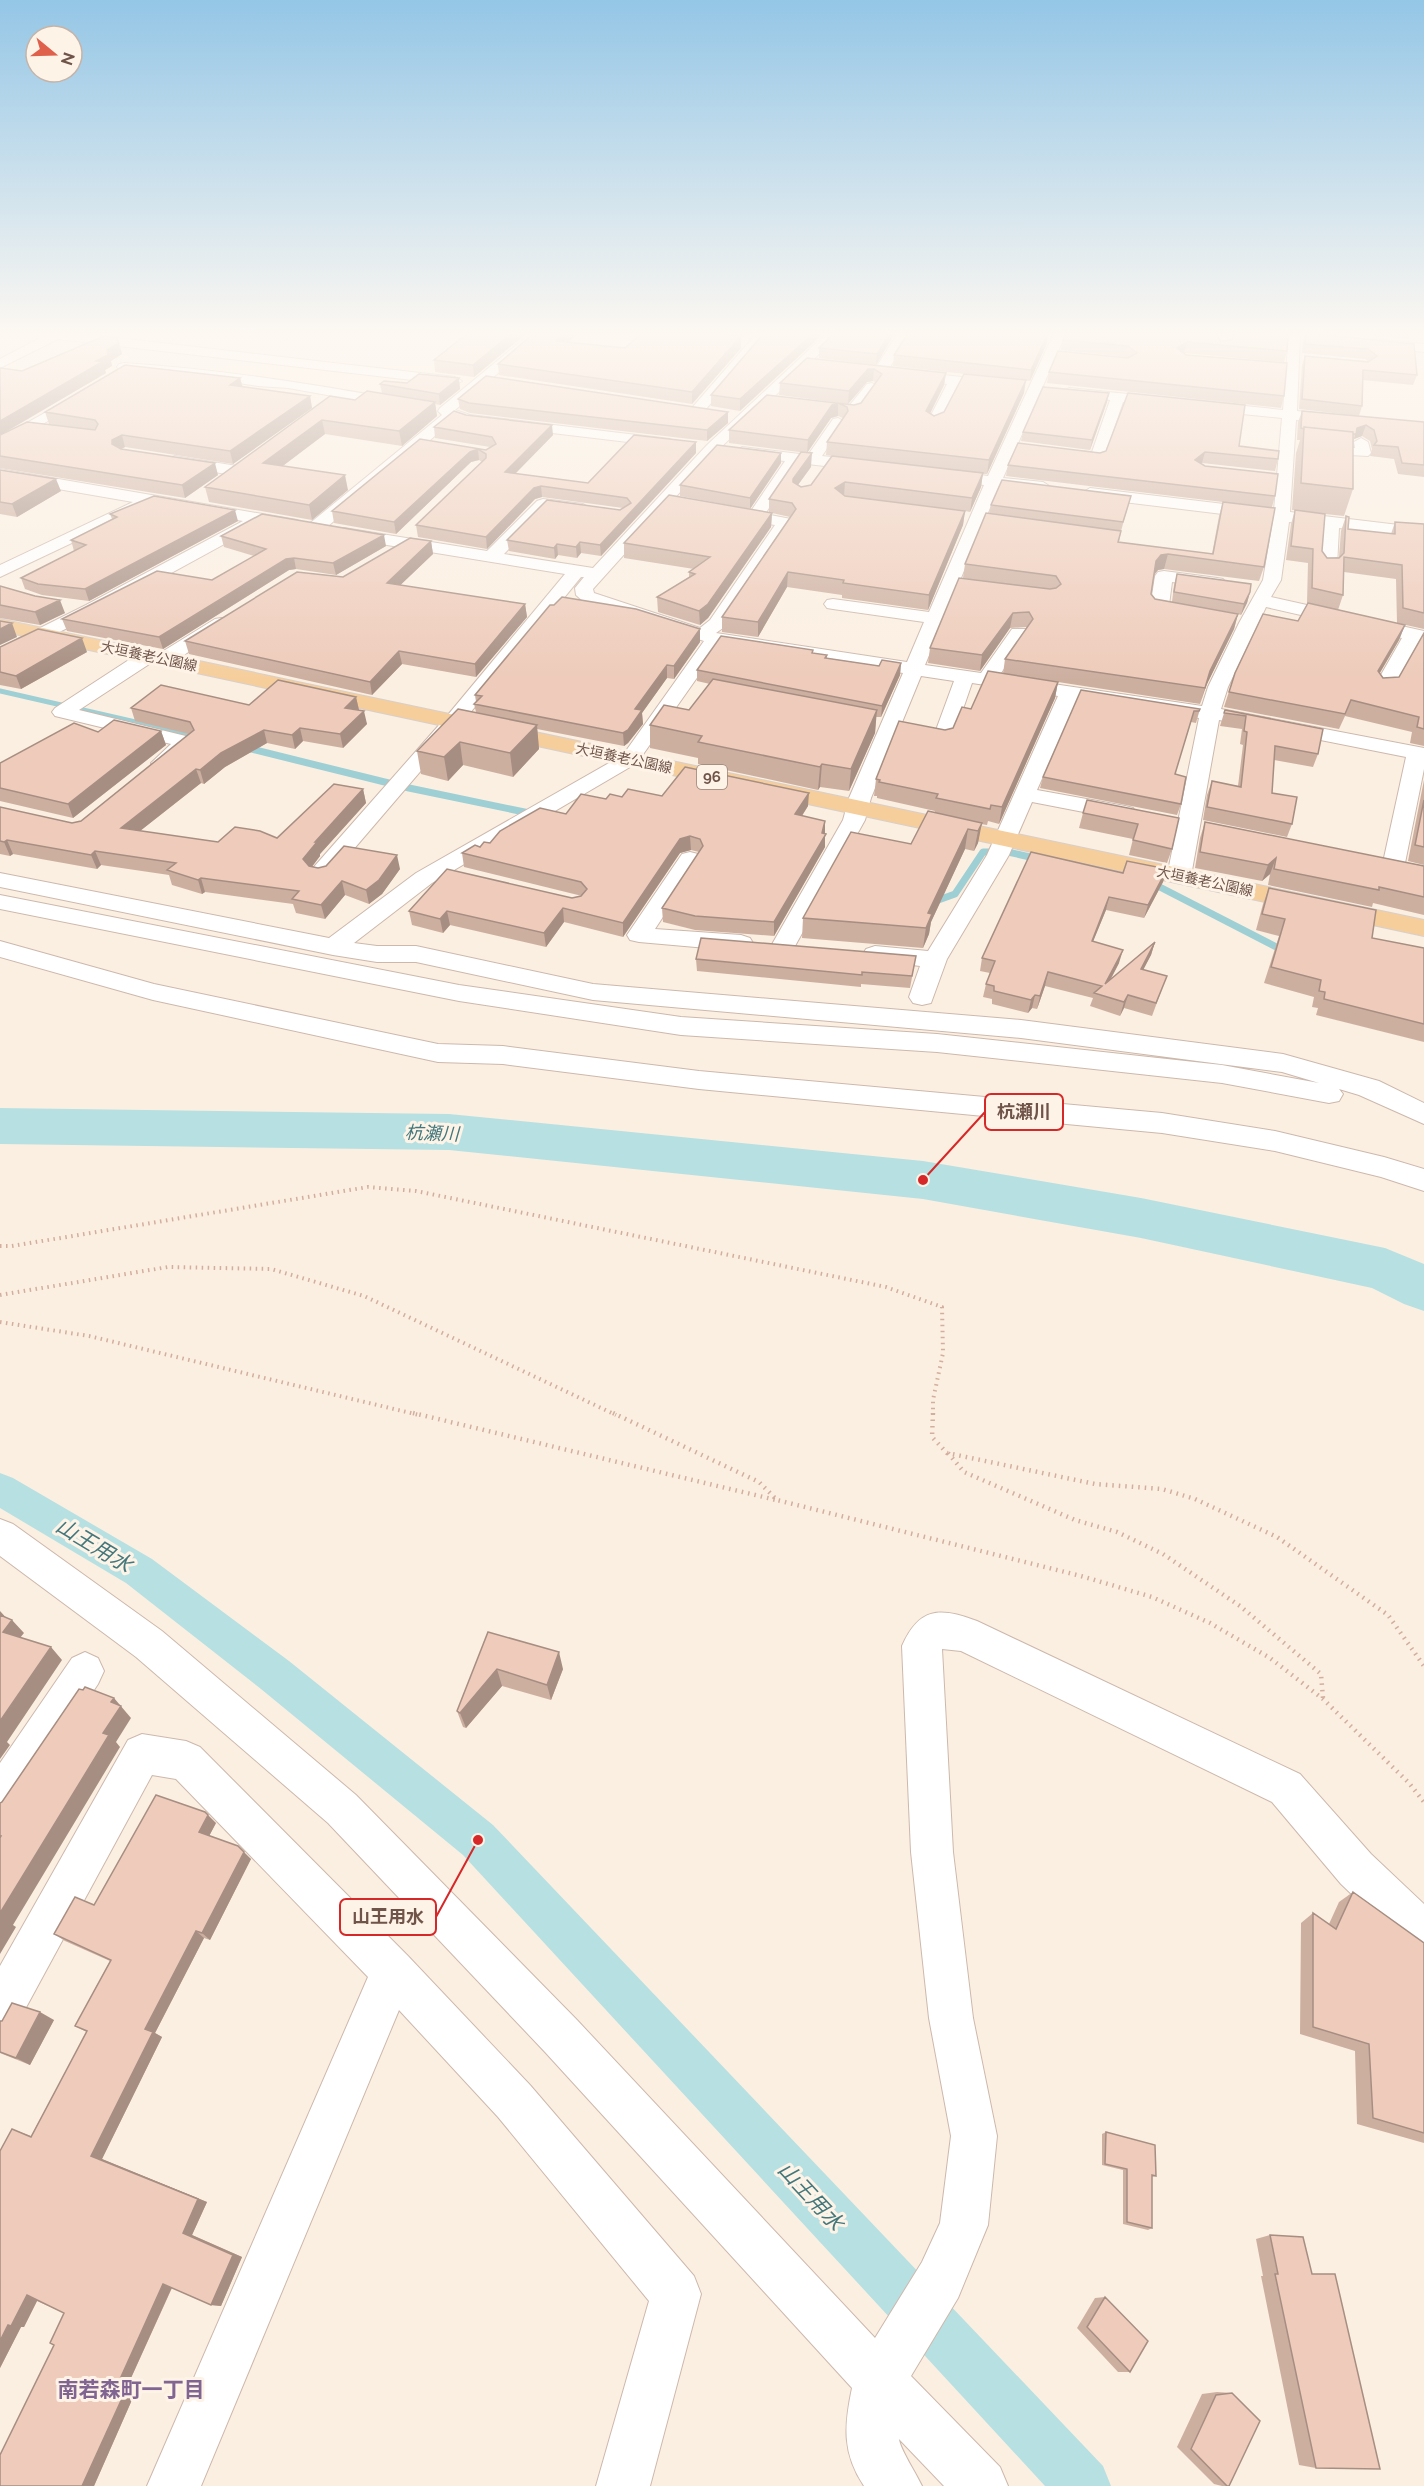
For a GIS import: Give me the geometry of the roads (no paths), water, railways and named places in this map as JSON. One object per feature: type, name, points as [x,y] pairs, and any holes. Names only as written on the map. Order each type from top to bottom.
[{"type":"main road","name":"大垣養老公園線","points":[[0,625],[1424,928]]},
{"type":"street","points":[[315,528],[410,449]]},
{"type":"street","points":[[321,873],[454,720],[544,611],[582,571],[664,500],[711,449]]},
{"type":"street","points":[[720,449],[882,468]]},
{"type":"street","points":[[814,478],[824,449]]},
{"type":"street","points":[[690,859],[639,934],[794,947],[854,820],[889,727],[976,520],[994,481],[1014,449]]},
{"type":"street","points":[[1043,450],[1098,457],[1101,449]]},
{"type":"street","points":[[1179,876],[1210,713],[1218,687],[1248,623],[1272,580],[1282,517],[1279,478],[1290,456],[1290,449]]},
{"type":"street","points":[[1290,456],[1363,453],[1362,449]]},
{"type":"street","points":[[755,517],[795,458]]},
{"type":"street","points":[[159,459],[242,468],[189,506]]},
{"type":"street","points":[[927,473],[1424,533]]},
{"type":"street","points":[[0,474],[582,571]]},
{"type":"street","points":[[0,572],[150,499]]},
{"type":"street","points":[[664,500],[687,504]]},
{"type":"street","points":[[491,556],[543,504],[599,511]]},
{"type":"street","points":[[333,947],[437,870],[630,759],[682,687],[717,624],[784,522],[721,511]]},
{"type":"street","points":[[954,517],[999,522]]},
{"type":"street","points":[[0,655],[92,609],[261,518]]},
{"type":"street","points":[[1328,566],[1331,523]]},
{"type":"street","points":[[587,554],[582,571],[583,591],[591,599],[709,637],[1210,713],[1420,753],[1393,867]]},
{"type":"street","points":[[1204,616],[1159,609],[1164,576],[1239,586],[1264,595],[1419,636],[1384,687]]},
{"type":"street","points":[[923,596],[972,587]]},
{"type":"street","points":[[61,604],[92,609]]},
{"type":"street","points":[[833,604],[936,618]]},
{"type":"street","points":[[522,607],[544,611]]},
{"type":"street","points":[[142,778],[187,742],[62,712],[238,612]]},
{"type":"street","points":[[1226,619],[1248,623]]},
{"type":"street","points":[[987,680],[1019,633]]},
{"type":"street","points":[[866,723],[943,738],[965,676]]},
{"type":"street","points":[[682,687],[705,691]]},
{"type":"street","points":[[922,997],[935,959],[998,855],[1070,692]]},
{"type":"street","points":[[1025,794],[1146,817]]},
{"type":"street","points":[[1168,822],[1213,830]]},
{"type":"street","points":[[1370,863],[1424,874]]},
{"type":"street","points":[[437,870],[471,879]]},
{"type":"street","points":[[0,880],[333,947],[377,954],[416,954],[471,964],[593,992],[1021,1029],[1283,1063],[1369,1088],[1418,1112]]},
{"type":"street","points":[[0,902],[459,993],[669,1024],[937,1043],[1210,1073],[1418,1112]]},
{"type":"street","points":[[0,949],[153,992],[438,1053],[503,1055],[699,1080],[1162,1123],[1275,1141],[1424,1180]]},
{"type":"street","points":[[853,952],[935,959]]},
{"type":"street","points":[[4,1541],[149,1644],[342,1809],[569,2044],[892,2358],[981,2486]]},
{"type":"street","points":[[895,2486],[874,2454],[872,2417],[892,2358],[940,2280],[964,2225],[974,2136],[951,2018],[932,1852],[921,1646],[933,1630],[964,1634],[1286,1788],[1356,1869],[1424,1934]]},
{"type":"street","points":[[0,1798],[85,1671]]},
{"type":"street","points":[[0,2010],[142,1754],[186,1761],[393,1971],[514,2101],[676,2294],[623,2486]]},
{"type":"street","points":[[174,2486],[393,1971]]},
{"type":"waterway","points":[[0,691],[201,737]]},
{"type":"waterway","points":[[248,748],[243,747],[409,788],[534,814]]},
{"type":"waterway","points":[[930,903],[955,894],[983,852],[1008,852],[1039,859]]},
{"type":"waterway","points":[[1152,883],[1286,952]]},
{"type":"waterway","name":"杭瀬川","points":[[0,1126],[449,1132],[923,1180],[1141,1218],[1385,1269],[1424,1289]]},
{"type":"waterway","name":"山王用水","points":[[0,1489],[139,1571],[275,1675],[478,1840],[1083,2486]]},
{"type":"place","name":"杭瀬川","points":[[923,1180]]},
{"type":"place","name":"山王用水","points":[[478,1840]]},
{"type":"district","name":"南若森町一丁目","points":[[131,2389]]}]
